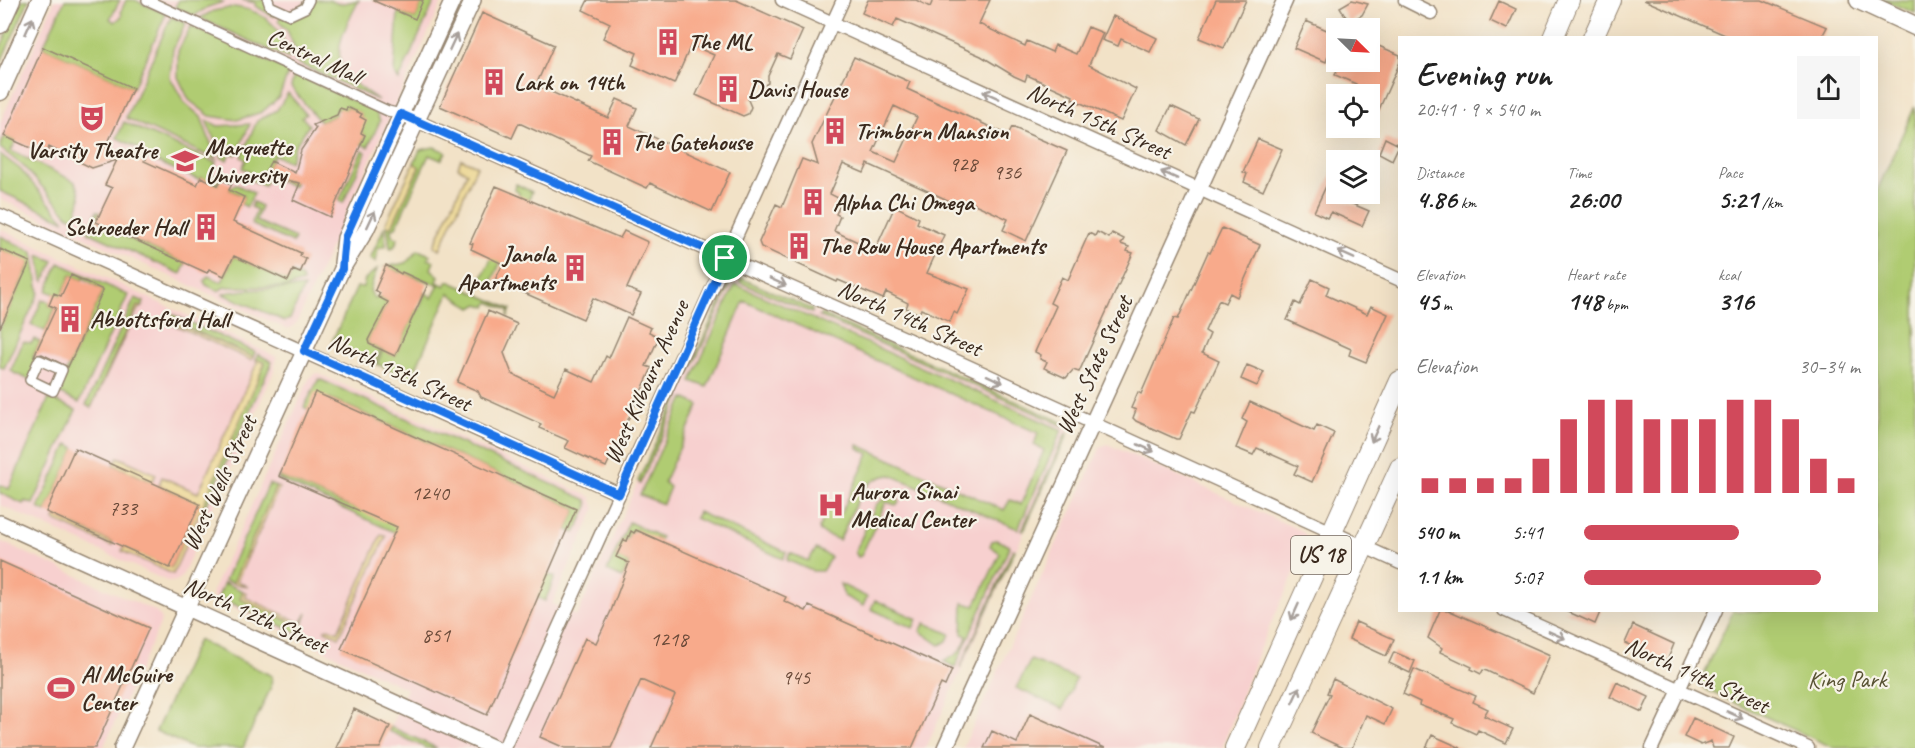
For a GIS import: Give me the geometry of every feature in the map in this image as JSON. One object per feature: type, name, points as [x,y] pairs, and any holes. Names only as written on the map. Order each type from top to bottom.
[{"type":"main road","points":[[0,24],[11,0]]},
{"type":"main road","points":[[0,91],[40,0]]},
{"type":"main road","points":[[1554,36],[1569,0]]},
{"type":"main road","points":[[1594,36],[1610,0]]},
{"type":"main road","points":[[1859,0],[1915,26]]},
{"type":"main road","name":"US 18","points":[[1235,748],[1398,385]]},
{"type":"main road","name":"US 18","points":[[1271,748],[1398,472]]},
{"type":"street","name":"Central Mall","points":[[147,0],[388,111],[401,114]]},
{"type":"street","points":[[268,0],[270,6],[290,15],[305,8],[309,0]]},
{"type":"street","name":"West Wells Street","points":[[342,269],[345,238],[453,0]]},
{"type":"street","name":"West Wells Street","points":[[122,748],[342,269],[366,230],[472,0]]},
{"type":"street","name":"North 15th Street","points":[[782,0],[1398,278]]},
{"type":"street","name":"West Kilbourn Avenue","points":[[504,748],[843,0]]},
{"type":"street","name":"West State Street","points":[[945,748],[1285,0]]},
{"type":"street","points":[[1405,0],[1431,13]]},
{"type":"street","name":"North 14th Street","points":[[401,114],[1398,562]]},
{"type":"street","name":"North 13th Street","points":[[0,215],[619,494]]},
{"type":"street","name":"North 12th Street","points":[[0,523],[494,748]]},
{"type":"street","name":"North 14th Street","points":[[1508,612],[1808,748]]},
{"type":"street","points":[[1653,748],[1715,612]]},
{"type":"shaded area","name":"Marquette University","points":[[55,0],[443,0],[297,322],[291,328],[285,328],[0,199],[0,123]]},
{"type":"shaded area","points":[[0,229],[277,357],[273,373],[182,576],[176,581],[169,582],[0,505]]},
{"type":"shaded area","name":"Aurora Sinai Medical Center","points":[[736,276],[1067,425],[1069,433],[926,748],[381,748],[407,689],[213,598],[212,592],[310,377],[317,373],[591,497],[595,509],[552,604],[577,616],[728,282]]},
{"type":"shaded area","points":[[1107,444],[1302,531],[1307,537],[1305,550],[1258,652],[1222,748],[963,748],[1100,448]]},
{"type":"shaded area","name":"Al McGuire Center","points":[[0,541],[155,611],[161,617],[160,624],[103,748],[0,748]]},
{"type":"green space","points":[[22,0],[29,0],[0,64],[0,49]]},
{"type":"green space","points":[[65,0],[120,0],[110,19],[115,22],[122,16],[121,11],[126,0],[135,0],[166,14],[133,88],[43,47]]},
{"type":"green space","points":[[179,0],[223,2],[208,7],[194,16],[175,7]]},
{"type":"green space","points":[[242,0],[268,0],[277,9],[274,17],[255,6],[256,3]]},
{"type":"green space","points":[[309,0],[329,0],[339,4],[359,0],[344,31],[339,52],[340,62],[344,72],[352,81],[378,100],[295,62],[296,52],[287,30],[278,21],[283,11],[291,15]]},
{"type":"green space","points":[[423,0],[435,0],[399,80],[394,73],[398,12],[415,19]]},
{"type":"green space","points":[[460,0],[465,0],[434,68],[429,66]]},
{"type":"green space","points":[[1882,0],[1915,0],[1915,13]]},
{"type":"green space","points":[[234,7],[256,13],[272,24],[284,40],[289,59],[200,18],[213,11]]},
{"type":"green space","points":[[171,17],[186,23],[173,49],[170,77],[184,102],[201,117],[217,160],[126,118]]},
{"type":"green space","points":[[191,26],[289,71],[279,97],[262,112],[237,120],[210,116],[189,100],[178,77],[178,51]]},
{"type":"green space","points":[[294,73],[375,111],[380,121],[368,147],[361,144],[365,135],[361,133],[361,114],[347,107],[346,110],[337,109],[334,116],[320,122],[291,87]]},
{"type":"green space","points":[[288,93],[306,114],[302,117],[309,125],[295,146],[290,162],[274,155],[266,171],[275,178],[295,183],[293,187],[269,176],[264,186],[247,178],[250,171],[242,168],[246,160],[241,157],[257,121],[277,110]]},
{"type":"green space","name":"King Park","points":[[1915,106],[1915,748],[1834,748],[1709,691],[1701,686],[1701,681],[1733,612],[1878,612],[1878,189]]},
{"type":"green space","points":[[206,120],[218,126],[250,124],[236,155],[230,152],[227,160],[222,158]]},
{"type":"green space","points":[[124,122],[216,163],[211,174],[219,177],[218,185],[201,177],[199,180],[139,154],[140,149],[117,138]]},
{"type":"green space","points":[[4,136],[16,141],[11,151],[74,181],[79,190],[80,200],[74,218],[69,216],[23,166],[0,148]]},
{"type":"green space","points":[[434,147],[446,152],[441,160],[429,155],[396,227],[391,229],[392,235],[398,239],[394,247],[390,248],[387,226],[392,226],[419,168],[414,163],[420,150]]},
{"type":"green space","points":[[362,150],[366,152],[343,203],[339,201]]},
{"type":"green space","points":[[0,154],[20,169],[65,221],[0,191]]},
{"type":"green space","points":[[235,184],[254,193],[247,207],[241,204],[244,196],[229,190]]},
{"type":"green space","points":[[516,184],[532,192],[489,288],[481,280],[519,199],[519,193],[515,189]]},
{"type":"green space","points":[[253,202],[261,206],[256,221],[295,238],[293,243],[251,224],[257,210],[251,207]]},
{"type":"green space","points":[[97,211],[100,212],[96,222],[101,226],[186,263],[181,274],[88,232]]},
{"type":"green space","points":[[384,228],[386,246],[378,248],[376,262],[370,259]]},
{"type":"green space","points":[[0,236],[33,252],[39,293],[4,368],[0,367],[0,328],[30,263],[0,249]]},
{"type":"green space","points":[[418,250],[430,255],[428,259],[434,261],[431,269],[439,276],[437,282],[445,286],[448,281],[511,309],[508,317],[509,310],[489,302],[487,307],[479,304],[472,308],[449,293],[411,379],[377,364],[383,350],[395,356],[416,310],[419,310],[425,292],[432,298],[439,285],[385,267],[406,263]]},
{"type":"green space","points":[[39,255],[54,261],[44,281],[43,280]]},
{"type":"green space","points":[[234,256],[288,281],[292,273],[302,278],[303,282],[287,287],[225,287],[218,291],[206,285],[204,281],[208,276],[222,282]]},
{"type":"green space","points":[[59,263],[128,295],[79,403],[57,392],[61,389],[66,372],[103,290],[84,278],[82,280],[71,275],[61,296],[47,291]]},
{"type":"green space","points":[[377,269],[370,290],[374,299],[378,297],[388,302],[368,340],[369,344],[381,350],[375,363],[332,342],[357,287],[363,287],[365,279]]},
{"type":"green space","points":[[741,278],[812,309],[812,313],[739,282]]},
{"type":"green space","points":[[729,283],[731,284],[689,374],[687,373]]},
{"type":"green space","points":[[735,284],[1062,430],[1018,529],[891,475],[880,477],[864,490],[839,540],[820,532],[819,528],[828,510],[841,513],[869,454],[858,448],[858,445],[1004,510],[1010,500],[1021,504],[1044,450],[1034,445],[1038,433],[744,301],[707,387],[691,381]]},
{"type":"green space","points":[[304,287],[290,319],[285,321],[223,294],[237,291]]},
{"type":"green space","points":[[135,298],[144,302],[142,307],[137,306],[91,408],[86,405]]},
{"type":"green space","points":[[42,300],[50,302],[49,305],[55,308],[45,331],[31,325]]},
{"type":"green space","points":[[171,314],[255,352],[253,357],[169,319]]},
{"type":"green space","points":[[822,314],[1062,422],[1064,426],[819,316]]},
{"type":"green space","points":[[34,339],[40,342],[33,357],[39,360],[30,380],[11,370],[23,342],[32,343]]},
{"type":"green space","points":[[258,354],[272,362],[206,506],[201,504],[265,364],[256,359]]},
{"type":"green space","points":[[319,379],[587,500],[588,506],[575,533],[567,530],[576,509],[330,398],[307,409],[304,407]]},
{"type":"green space","points":[[677,396],[680,396],[640,484],[638,481]]},
{"type":"green space","points":[[49,398],[76,410],[33,504],[25,501],[23,504],[0,493],[0,485],[9,489]]},
{"type":"green space","points":[[684,398],[699,405],[664,482],[670,487],[663,504],[640,495]]},
{"type":"green space","points":[[1066,433],[1068,434],[1024,530],[1022,530]]},
{"type":"green space","points":[[68,444],[75,448],[46,512],[38,508]]},
{"type":"green space","points":[[279,476],[345,505],[555,577],[545,601],[278,479]]},
{"type":"green space","points":[[269,484],[276,487],[233,583],[225,580]]},
{"type":"green space","points":[[886,497],[897,498],[899,502],[896,505],[886,502],[861,556],[858,557],[855,552],[876,505]]},
{"type":"green space","points":[[698,512],[786,552],[783,559],[695,518]]},
{"type":"green space","points":[[629,522],[661,537],[659,541],[656,538],[654,541],[636,530],[631,531],[616,557],[629,563],[622,578],[607,571]]},
{"type":"green space","points":[[996,540],[1010,546],[955,667],[943,661],[952,657],[963,646],[967,636],[962,634],[963,603],[975,606],[1000,553],[990,546],[992,541]]},
{"type":"green space","points":[[816,549],[831,557],[822,571],[812,571],[787,560],[790,553],[808,561]]},
{"type":"green space","points":[[1013,549],[1015,550],[960,668]]},
{"type":"green space","points":[[224,583],[243,591],[240,598],[300,626],[307,613],[299,634],[218,597]]},
{"type":"green space","points":[[840,584],[867,597],[863,606],[844,596]]},
{"type":"green space","points":[[875,600],[917,619],[913,628],[871,609]]},
{"type":"green space","points":[[925,623],[950,634],[947,641],[940,645],[920,631]]},
{"type":"green space","points":[[198,640],[272,676],[271,687],[243,748],[192,748],[156,731]]},
{"type":"green space","points":[[1031,660],[1076,679],[1063,709],[1016,688]]},
{"type":"green space","points":[[391,727],[437,748],[426,748],[389,731]]},
{"type":"sand","points":[[461,159],[477,166],[440,249],[434,246],[467,173],[458,167]]},
{"type":"sand","points":[[414,163],[419,167],[392,226],[387,226],[386,223]]},
{"type":"sand","points":[[137,306],[142,307],[138,309],[91,408]]},
{"type":"sand","points":[[169,320],[253,357],[251,360],[170,323]]},
{"type":"sand","points":[[256,359],[265,363],[173,574],[122,551],[124,547],[171,568],[199,504],[159,485],[162,477],[198,493],[257,363]]},
{"type":"sand","points":[[118,457],[156,474],[152,482],[114,465]]},
{"type":"sand","points":[[276,487],[279,488],[237,581],[248,587],[233,583]]},
{"type":"sand","points":[[55,516],[113,543],[112,546],[54,520]]},
{"type":"sand","points":[[381,535],[386,536],[339,637],[325,630],[328,628],[338,632]]},
{"type":"sand","points":[[243,591],[246,593],[244,597],[301,623],[300,626],[240,599]]},
{"type":"building","points":[[372,0],[423,0],[415,19]]},
{"type":"building","points":[[588,0],[736,0],[803,30],[790,59],[778,54],[768,76],[768,83],[760,88],[755,97],[748,100],[751,107],[748,114],[743,116],[696,95],[714,55],[691,45],[674,84],[632,65],[637,53],[603,38],[610,23],[583,10]]},
{"type":"building","points":[[868,0],[916,0],[930,7],[933,0],[990,0],[979,24],[1025,46],[1027,41],[1052,52],[1055,45],[1076,54],[1088,27],[1103,33],[1089,65],[1136,89],[1121,121],[1027,75],[1025,81],[1014,76],[981,56],[897,19],[893,27],[862,13]]},
{"type":"building","points":[[1216,0],[1246,0],[1224,48],[1199,38]]},
{"type":"building","points":[[1352,0],[1368,4],[1362,15],[1356,18],[1347,18],[1340,7]]},
{"type":"building","points":[[1644,0],[1762,0],[1827,27],[1822,36],[1727,36]]},
{"type":"building","points":[[1499,1],[1516,9],[1507,29],[1490,21]]},
{"type":"building","points":[[482,13],[554,45],[536,85],[608,118],[617,99],[637,108],[629,126],[730,172],[712,212],[650,183],[647,188],[588,161],[591,156],[519,123],[512,138],[440,106]]},
{"type":"building","points":[[1113,16],[1157,38],[1150,52],[1121,39],[1118,46],[1102,40]]},
{"type":"building","points":[[1306,21],[1326,30],[1326,62],[1294,48]]},
{"type":"building","points":[[43,47],[133,88],[106,147],[128,157],[130,152],[145,159],[144,161],[197,185],[201,177],[218,185],[221,180],[232,184],[229,190],[244,197],[233,222],[301,253],[300,256],[306,259],[300,273],[293,270],[288,281],[234,256],[224,276],[209,269],[207,273],[96,222],[112,188],[105,185],[117,160],[92,168],[49,147],[46,155],[4,136]]},
{"type":"building","points":[[1380,47],[1398,54],[1398,67],[1380,107],[1380,84],[1356,84],[1335,75],[1337,72],[1380,72]]},
{"type":"building","points":[[854,57],[910,82],[907,89],[1008,135],[1012,127],[1067,151],[1026,241],[1003,230],[1008,219],[966,200],[963,207],[868,164],[864,173],[843,164],[830,194],[842,200],[836,214],[840,216],[834,231],[875,250],[895,206],[919,218],[917,223],[944,235],[927,273],[969,289],[957,314],[954,312],[950,322],[921,309],[919,314],[906,308],[908,303],[886,292],[883,299],[838,280],[837,282],[761,247],[759,242],[776,204],[782,207],[802,159],[818,165],[812,144]],"holes":[[[894,106],[917,117],[896,162],[873,152]]]},
{"type":"building","points":[[1171,106],[1199,119],[1186,145],[1159,130]]},
{"type":"building","points":[[347,107],[362,114],[360,117],[366,120],[361,133],[365,135],[330,217],[293,200],[300,183],[279,179],[265,172],[271,161],[295,173],[301,150],[316,128],[313,125],[337,115],[340,108],[346,110]]},
{"type":"building","points":[[1385,138],[1398,144],[1392,160],[1380,154]]},
{"type":"building","points":[[1258,139],[1282,149],[1263,191],[1244,182],[1247,174],[1243,172]]},
{"type":"building","points":[[496,186],[620,238],[624,231],[648,242],[627,288],[641,294],[631,315],[593,298],[583,319],[495,280],[503,264],[471,249],[473,244],[470,243]]},
{"type":"building","points":[[1326,186],[1326,204],[1352,204],[1369,211],[1362,226],[1331,212],[1327,218],[1314,212]]},
{"type":"building","points":[[1222,228],[1260,245],[1237,297],[1230,293],[1225,303],[1219,300],[1205,331],[1210,334],[1202,353],[1219,361],[1195,412],[1192,411],[1179,439],[1176,439],[1136,421],[1133,418],[1136,410],[1131,408],[1138,392],[1141,394],[1174,318],[1178,319],[1208,252],[1210,253]]},
{"type":"building","points":[[1097,232],[1109,238],[1112,233],[1124,239],[1121,244],[1129,247],[1127,251],[1133,253],[1079,372],[1073,370],[1066,378],[1044,368],[1047,362],[1040,359],[1041,355],[1035,352],[1056,306],[1050,303],[1062,277],[1068,280],[1089,233],[1095,236]]},
{"type":"building","points":[[0,249],[30,262],[0,328]]},
{"type":"building","points":[[386,265],[401,274],[402,272],[428,284],[395,356],[369,344],[368,340],[388,302],[378,297],[380,293],[375,290]]},
{"type":"building","name":"Abbottsford Hall","points":[[71,275],[103,290],[68,367],[42,354],[34,356],[56,308],[49,305],[54,293],[61,296]]},
{"type":"building","points":[[1312,279],[1329,287],[1326,295],[1367,314],[1371,306],[1388,314],[1366,362],[1349,355],[1351,349],[1287,320],[1295,302],[1300,305]]},
{"type":"building","points":[[488,311],[517,324],[504,353],[512,374],[554,394],[566,369],[594,382],[606,356],[609,358],[627,317],[651,328],[649,332],[659,337],[646,366],[652,368],[606,467],[565,448],[569,441],[539,428],[541,424],[481,397],[478,391],[457,382]]},
{"type":"building","points":[[1247,365],[1264,372],[1257,386],[1241,379]]},
{"type":"building","points":[[315,392],[576,509],[487,715],[341,649],[397,527],[279,476]]},
{"type":"building","points":[[1250,402],[1314,431],[1317,425],[1334,433],[1312,482],[1294,474],[1298,466],[1257,448],[1253,455],[1236,448],[1247,422],[1242,419]]},
{"type":"building","points":[[75,448],[200,504],[170,568],[46,512]]},
{"type":"building","points":[[636,530],[786,597],[784,601],[806,611],[809,606],[952,670],[945,686],[941,684],[912,748],[651,748],[675,695],[641,680],[611,748],[565,748],[540,737],[585,638],[596,643],[611,611],[629,563],[616,557],[624,540],[627,541],[631,531],[634,533]]},
{"type":"building","name":"Al McGuire Center","points":[[0,561],[149,628],[95,748],[0,748]]},
{"type":"building","points":[[1439,612],[1453,612],[1550,655],[1533,693],[1487,671],[1483,670],[1481,674],[1471,669],[1472,667],[1440,652],[1442,648],[1428,638]]},
{"type":"building","points":[[1568,612],[1600,612],[1595,624]]},
{"type":"building","points":[[1356,622],[1394,639],[1386,656],[1349,639]]},
{"type":"building","points":[[1633,625],[1674,644],[1667,661],[1625,643]]},
{"type":"building","points":[[1394,652],[1415,661],[1410,673],[1389,663]]},
{"type":"building","points":[[1414,669],[1476,696],[1473,702],[1488,709],[1484,716],[1513,729],[1506,743],[1478,730],[1476,734],[1452,723],[1454,719],[1419,705],[1420,702],[1403,694]]},
{"type":"building","points":[[1333,679],[1392,709],[1385,724],[1366,715],[1352,748],[1343,748],[1311,733],[1330,694],[1327,693]]},
{"type":"building","points":[[1617,682],[1649,697],[1642,712],[1610,697]]},
{"type":"building","points":[[354,709],[390,726],[380,748],[336,748]]},
{"type":"building","points":[[1030,714],[1105,748],[984,748],[992,731],[1017,743]]},
{"type":"building","points":[[1693,718],[1734,737],[1729,748],[1713,748],[1711,741],[1701,745],[1684,737]]},
{"type":"building","points":[[1432,735],[1461,748],[1426,748]]},
{"type":"place","name":"The ML","points":[[668,42]]},
{"type":"place","name":"Lark on 14th","points":[[494,82]]},
{"type":"place","name":"Davis House","points":[[728,89]]},
{"type":"place","name":"Varsity Theatre","points":[[92,118]]},
{"type":"place","name":"Trimborn Mansion","points":[[835,131]]},
{"type":"place","name":"The Gatehouse","points":[[612,142]]},
{"type":"place","name":"Marquette University","points":[[185,161]]},
{"type":"place","name":"Alpha Chi Omega","points":[[813,202]]},
{"type":"place","name":"Schroeder Hall","points":[[206,227]]},
{"type":"place","name":"The Row House Apartments","points":[[799,246]]},
{"type":"place","name":"Janola Apartments","points":[[575,268]]},
{"type":"place","name":"Abbottsford Hall","points":[[70,319]]},
{"type":"place","name":"Aurora Sinai Medical Center","points":[[831,505]]},
{"type":"place","name":"Al McGuire Center","points":[[61,688]]},
{"type":"route","points":[[401,114],[725,258],[619,494],[304,351],[342,269],[345,238],[401,114]]}]
